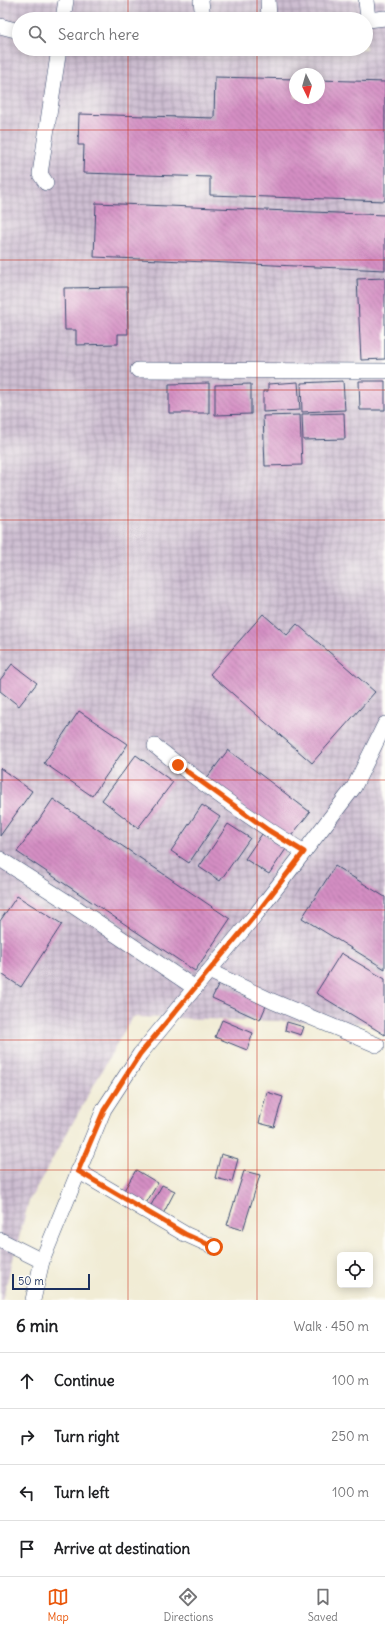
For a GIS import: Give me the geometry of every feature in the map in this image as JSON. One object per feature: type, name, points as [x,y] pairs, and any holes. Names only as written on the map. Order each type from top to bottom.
[{"type":"street","points":[[64,12],[66,0]]},
{"type":"street","points":[[201,0],[202,12]]},
{"type":"street","points":[[268,0],[269,12]]},
{"type":"street","points":[[366,0],[367,12]]},
{"type":"street","points":[[373,19],[385,18]]},
{"type":"street","points":[[0,26],[12,29]]},
{"type":"street","points":[[46,182],[40,174],[58,56]]},
{"type":"street","points":[[138,370],[385,371]]},
{"type":"street","points":[[33,1300],[42,1261],[104,1110],[140,1054],[257,913],[354,787],[385,724]]},
{"type":"street","points":[[155,746],[178,765],[268,830],[304,852]]},
{"type":"street","points":[[0,859],[72,905],[195,988]]},
{"type":"street","points":[[209,971],[272,1001],[377,1045]]},
{"type":"street","points":[[78,1171],[185,1234],[214,1247]]},
{"type":"street","points":[[0,1240],[42,1261]]},
{"type":"shaded area","points":[[0,0],[385,0],[385,1024],[132,1017],[29,1201],[2,1300],[0,1300]]},
{"type":"building","points":[[215,77],[289,79],[289,104],[325,104],[325,80],[385,82],[385,201],[210,195],[210,177],[83,173],[84,145],[78,145],[79,114],[214,118]]},
{"type":"building","points":[[96,203],[385,215],[385,270],[94,257]]},
{"type":"building","points":[[385,278],[385,359],[361,360],[357,279]]},
{"type":"building","points":[[127,287],[128,334],[118,334],[118,344],[76,345],[76,330],[65,330],[64,288]]},
{"type":"building","points":[[343,381],[345,410],[302,412],[301,383]]},
{"type":"building","points":[[359,381],[385,381],[385,410],[360,410]]},
{"type":"building","points":[[298,382],[300,410],[263,412],[263,391],[268,391],[268,384]]},
{"type":"building","points":[[209,383],[209,413],[169,413],[169,384]]},
{"type":"building","points":[[251,384],[251,414],[215,415],[215,385]]},
{"type":"building","points":[[344,413],[345,439],[303,440],[302,414]]},
{"type":"building","points":[[300,415],[302,465],[265,466],[263,416]]},
{"type":"building","points":[[263,614],[287,635],[297,624],[375,692],[312,763],[210,674]]},
{"type":"building","points":[[12,664],[37,683],[19,706],[0,691],[0,680]]},
{"type":"building","points":[[79,711],[128,744],[92,796],[44,763]]},
{"type":"building","points":[[228,750],[310,812],[288,840],[206,779]]},
{"type":"building","points":[[136,755],[173,782],[138,828],[102,800]]},
{"type":"building","points":[[0,768],[32,791],[0,836]]},
{"type":"building","points":[[53,799],[230,919],[195,971],[17,852]]},
{"type":"building","points":[[202,805],[220,817],[189,863],[171,851]]},
{"type":"building","points":[[228,824],[250,838],[220,881],[199,867]]},
{"type":"building","points":[[262,834],[286,849],[269,874],[245,859]]},
{"type":"building","points":[[335,866],[385,897],[385,969],[302,918]]},
{"type":"building","points":[[17,896],[62,924],[21,987],[0,973],[0,921]]},
{"type":"building","points":[[341,953],[385,979],[385,1035],[316,993]]},
{"type":"building","points":[[219,984],[266,1006],[260,1020],[212,998]]},
{"type":"building","points":[[222,1020],[253,1033],[247,1050],[215,1037]]},
{"type":"building","points":[[287,1022],[304,1027],[301,1035],[285,1030]]},
{"type":"building","points":[[267,1092],[283,1097],[274,1127],[259,1123]]},
{"type":"building","points":[[221,1154],[238,1159],[232,1182],[215,1178]]},
{"type":"building","points":[[136,1170],[158,1183],[145,1205],[123,1192]]},
{"type":"building","points":[[244,1171],[260,1175],[243,1230],[227,1225]]},
{"type":"building","points":[[162,1185],[175,1191],[162,1216],[149,1209]]},
{"type":"route","points":[[178,765],[268,830],[304,852],[257,913],[140,1054],[104,1110],[78,1171],[185,1234],[214,1247]]}]
